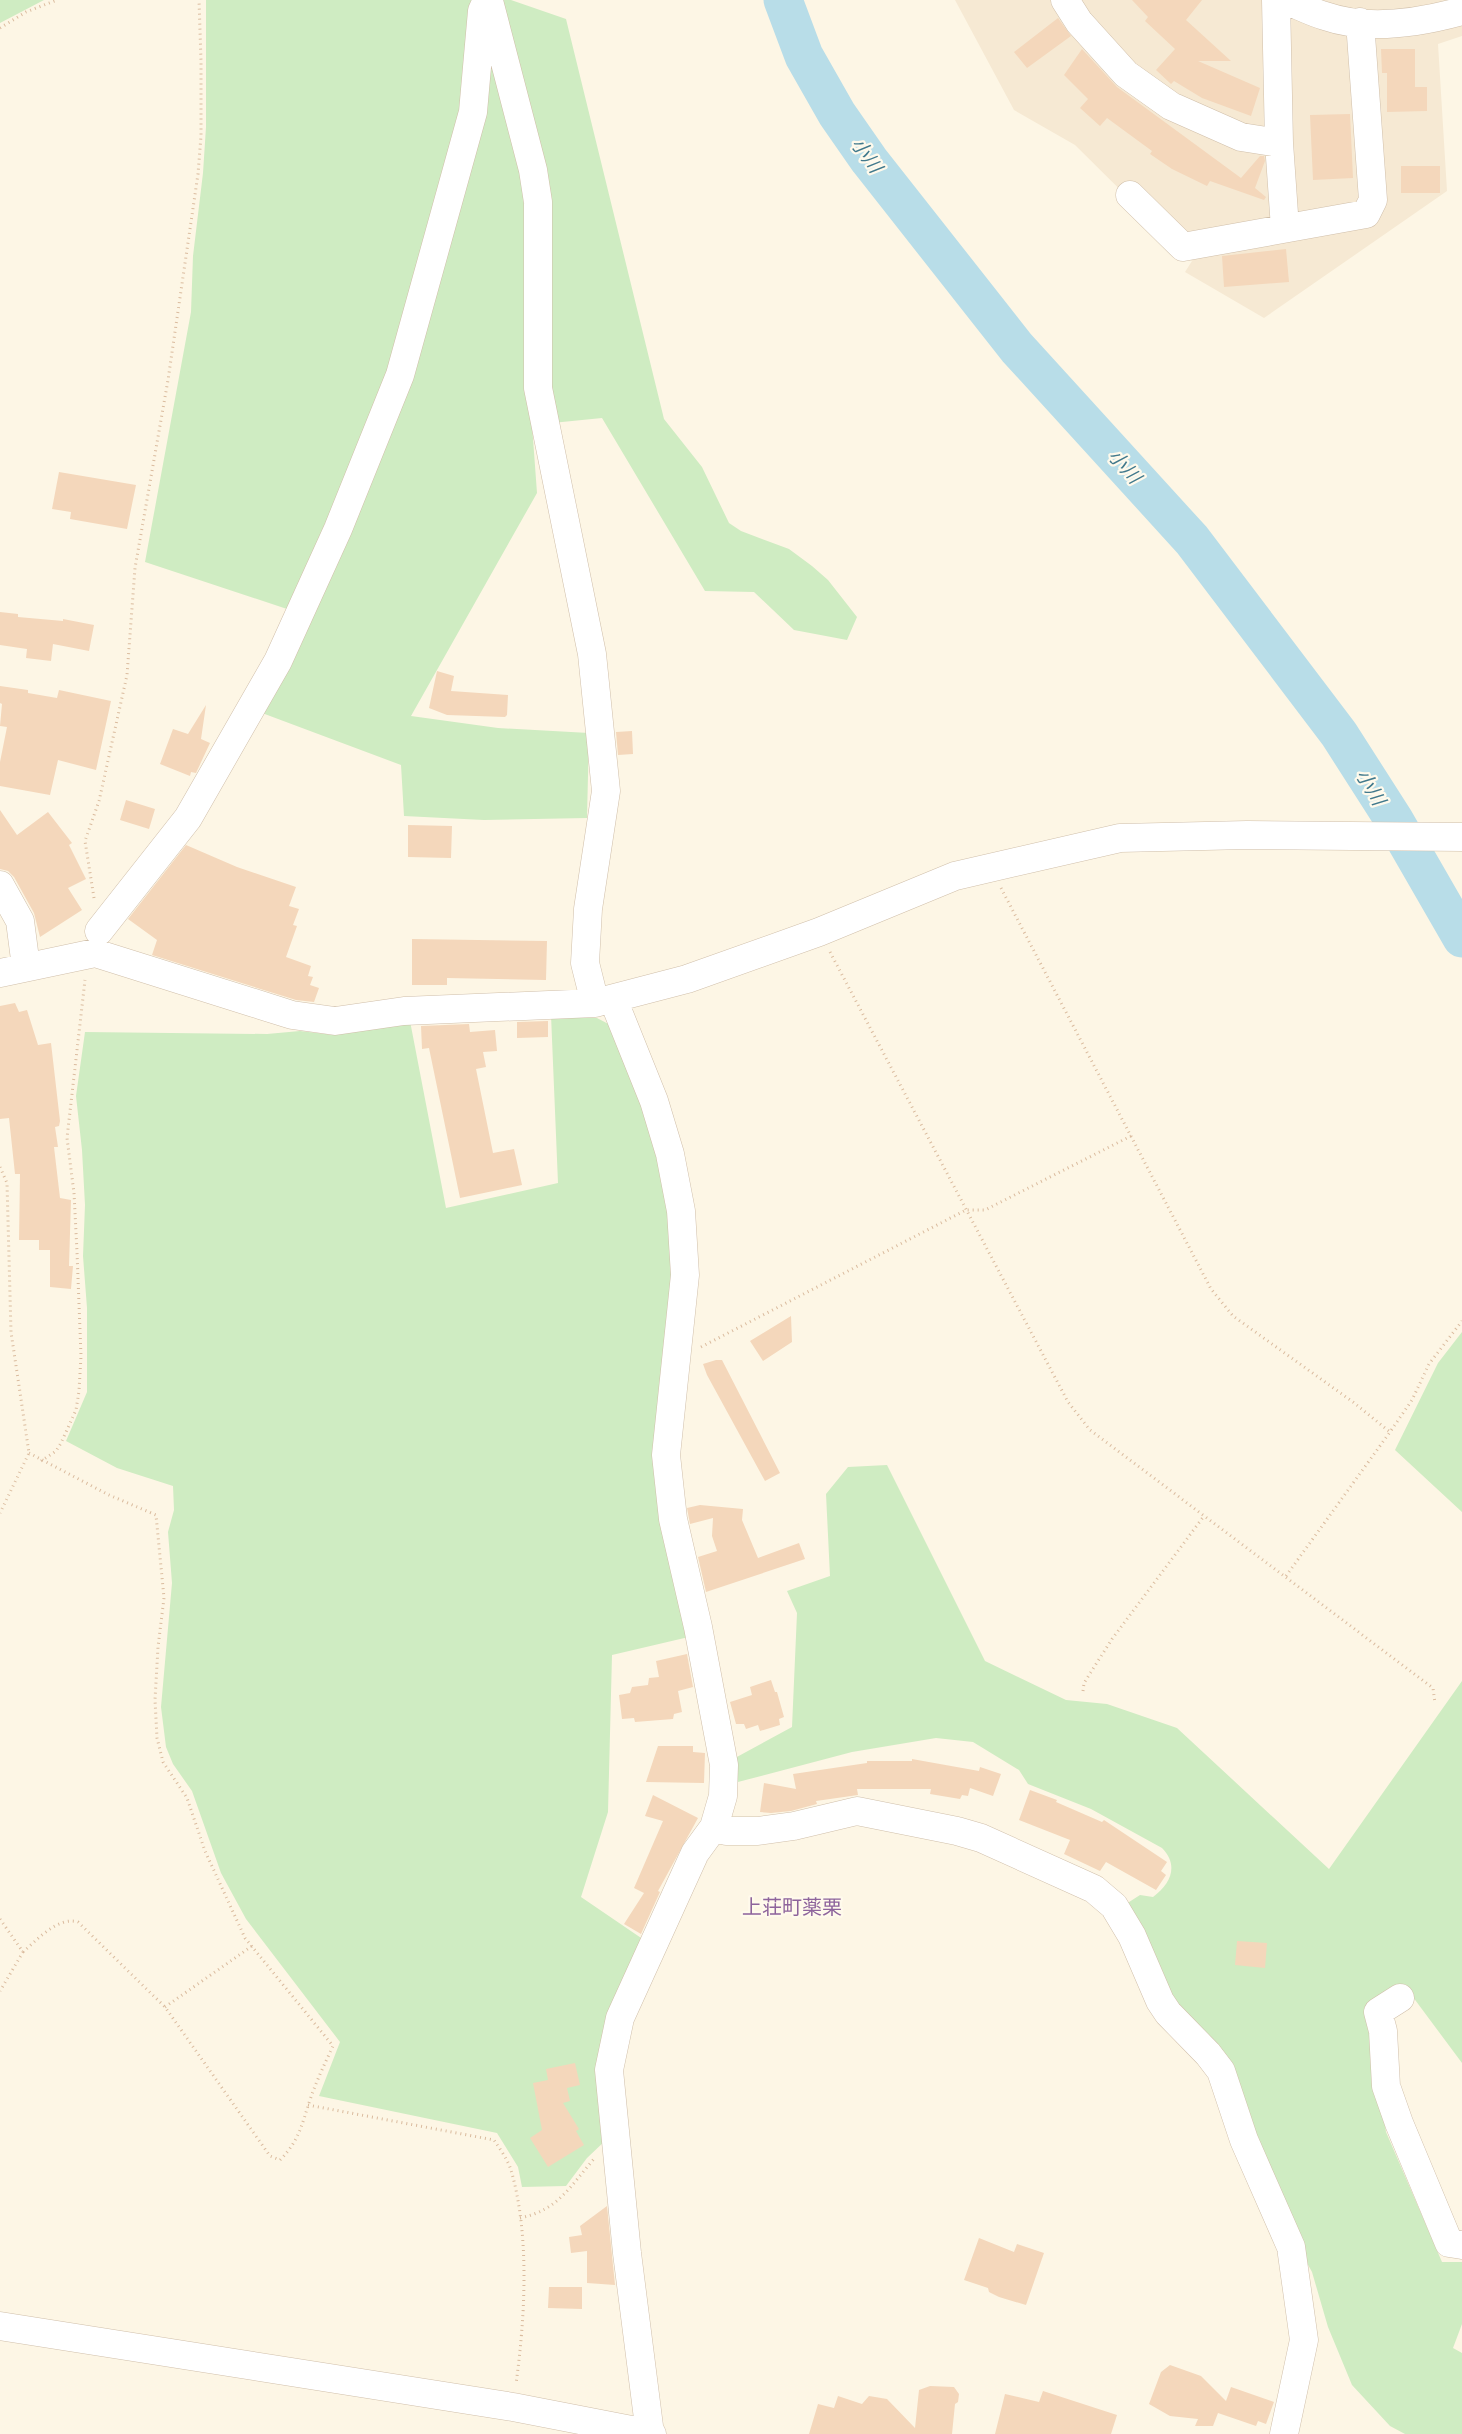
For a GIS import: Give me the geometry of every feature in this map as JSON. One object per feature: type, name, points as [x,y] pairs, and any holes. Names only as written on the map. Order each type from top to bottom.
[{"type":"street","points":[[0,973],[26,967],[93,943],[188,818],[278,661],[338,529],[400,375],[473,112],[482,10],[488,0]]},
{"type":"street","points":[[0,2326],[513,2407],[651,2434],[615,2140],[609,2070],[620,2018],[696,1853],[714,1827],[723,1796],[724,1765],[698,1627],[673,1519],[666,1455],[685,1274],[681,1211],[670,1154],[654,1100],[585,964],[588,909],[606,791],[592,654],[538,388],[538,202],[528,151],[488,0]]},
{"type":"street","points":[[1065,0],[1079,22],[1126,74],[1171,106],[1241,137],[1279,143]]},
{"type":"street","points":[[1276,0],[1279,143],[1285,228]]},
{"type":"street","points":[[1285,0],[1326,17],[1379,24],[1431,19],[1462,11]]},
{"type":"street","points":[[1130,195],[1183,247],[1366,214],[1373,200],[1360,22]]},
{"type":"street","points":[[93,943],[95,953],[292,1015],[335,1021],[404,1011],[604,1001],[687,979],[819,932],[955,876],[1120,838],[1247,835],[1369,838],[1462,837]]},
{"type":"street","points":[[0,886],[20,920],[26,967]]},
{"type":"street","points":[[714,1827],[726,1830],[758,1830],[794,1826],[857,1811],[957,1831],[981,1838],[1094,1889],[1114,1906],[1132,1936],[1160,2001],[1168,2013],[1208,2054],[1221,2071],[1244,2140],[1290,2247],[1304,2340],[1284,2434]]},
{"type":"street","points":[[1400,1998],[1378,2012],[1383,2031],[1386,2086],[1399,2123],[1449,2243],[1462,2245]]},
{"type":"path","points":[[0,28],[26,12],[57,0]]},
{"type":"path","points":[[41,1460],[56,1451],[62,1443],[76,1410],[79,1391],[81,1356],[77,1252],[74,1193],[67,1138],[93,943],[86,841],[99,801],[127,675],[135,568],[168,380],[198,174],[201,136],[199,0]]},
{"type":"path","points":[[990,868],[1211,1289],[1233,1316],[1346,1397],[1390,1432]]},
{"type":"path","points":[[819,932],[1068,1402],[1090,1430],[1433,1688],[1435,1703]]},
{"type":"path","points":[[676,1360],[966,1210],[985,1210],[1131,1136]]},
{"type":"path","points":[[0,1167],[7,1183],[11,1332],[29,1454],[0,1513]]},
{"type":"path","points":[[1286,1576],[1390,1432],[1412,1400],[1429,1364],[1462,1321]]},
{"type":"path","points":[[0,1992],[22,1952],[57,1924],[70,1920],[78,1922],[165,2007],[270,2156],[280,2160],[299,2136],[308,2105],[333,2046],[245,1938],[205,1851],[187,1798],[163,1762],[157,1738],[155,1700],[158,1647],[164,1598],[156,1515],[109,1495],[29,1454]]},
{"type":"path","points":[[1083,1691],[1084,1683],[1112,1640],[1204,1516]]},
{"type":"path","points":[[0,1919],[22,1952]]},
{"type":"path","points":[[165,2007],[252,1946]]},
{"type":"path","points":[[308,2105],[494,2140],[511,2168],[520,2218],[524,2294],[523,2333],[513,2407]]},
{"type":"path","points":[[520,2218],[538,2214],[554,2203],[580,2179],[602,2151],[615,2140]]},
{"type":"shaded area","points":[[955,0],[1462,0],[1462,36],[1438,44],[1447,191],[1264,318],[1185,272],[1192,261],[1075,145],[1014,110]]},
{"type":"green space","points":[[0,0],[44,0],[0,23]]},
{"type":"green space","points":[[206,0],[511,0],[566,19],[664,419],[702,467],[729,523],[741,531],[789,549],[828,580],[857,617],[847,640],[794,630],[754,592],[705,591],[602,418],[532,425],[537,493],[411,716],[498,728],[589,733],[587,818],[484,820],[404,816],[401,765],[251,709],[302,614],[145,562],[191,312],[193,256],[203,173],[206,127]]},
{"type":"green space","points":[[551,1015],[597,1018],[616,1028],[636,1071],[671,1203],[672,1355],[693,1636],[612,1655],[608,1812],[581,1897],[647,1942],[607,2139],[587,2158],[566,2186],[522,2187],[518,2167],[497,2133],[319,2096],[340,2042],[246,1919],[221,1873],[192,1791],[173,1764],[166,1747],[161,1707],[172,1583],[168,1532],[174,1510],[173,1486],[117,1468],[66,1441],[87,1392],[87,1308],[83,1256],[85,1205],[82,1150],[76,1096],[85,1032],[267,1034],[300,1031],[334,1035],[410,1021],[446,1208],[558,1183]]},
{"type":"green space","points":[[1462,1332],[1462,1512],[1395,1450],[1438,1363]]},
{"type":"green space","points":[[887,1465],[985,1661],[1066,1700],[1107,1704],[1177,1728],[1329,1869],[1462,1681],[1462,2063],[1404,1985],[1364,2008],[1380,2051],[1381,2098],[1386,2132],[1442,2262],[1462,2262],[1462,2324],[1453,2348],[1462,2353],[1462,2434],[1405,2434],[1390,2426],[1352,2385],[1328,2327],[1312,2272],[1301,2252],[1224,2063],[1169,2006],[1126,1904],[1140,1895],[1153,1897],[1168,1880],[1171,1874],[1170,1861],[1162,1848],[1091,1809],[1028,1784],[1019,1770],[973,1742],[936,1738],[852,1752],[738,1782],[735,1758],[792,1727],[797,1613],[787,1591],[830,1576],[826,1494],[848,1467]]},
{"type":"building","points":[[1132,0],[1202,0],[1186,20],[1231,61],[1198,61],[1260,88],[1251,116],[1202,98],[1174,81],[1171,84],[1156,70],[1175,49],[1145,21],[1148,17]]},
{"type":"building","points":[[1058,18],[1071,36],[1027,68],[1014,52]]},
{"type":"building","points":[[1082,49],[1117,87],[1241,178],[1260,156],[1264,156],[1265,161],[1255,188],[1266,197],[1264,200],[1210,181],[1207,186],[1172,169],[1150,154],[1152,151],[1107,118],[1100,126],[1080,108],[1088,99],[1064,75]]},
{"type":"building","points":[[1381,49],[1415,49],[1415,87],[1427,87],[1427,111],[1387,112],[1387,73],[1382,73]]},
{"type":"building","points":[[1350,114],[1353,178],[1313,180],[1310,115]]},
{"type":"building","points":[[1401,166],[1440,166],[1440,193],[1401,193]]},
{"type":"building","points":[[1286,249],[1289,282],[1224,287],[1222,256]]},
{"type":"building","points":[[59,472],[136,485],[127,529],[70,519],[71,512],[52,509]]},
{"type":"building","points":[[0,612],[18,614],[18,617],[63,621],[63,619],[94,625],[89,651],[53,644],[51,661],[26,658],[27,649],[0,645]]},
{"type":"building","points":[[437,671],[454,676],[451,691],[508,695],[507,715],[505,717],[447,715],[429,708]]},
{"type":"building","points":[[0,686],[28,690],[28,693],[57,698],[59,690],[111,701],[96,770],[58,760],[50,795],[0,786],[0,762],[7,727],[0,726],[2,704],[0,703]]},
{"type":"building","points":[[206,705],[201,739],[210,743],[196,773],[191,772],[190,776],[160,764],[173,729],[188,734]]},
{"type":"building","points":[[632,731],[633,754],[618,755],[616,732]]},
{"type":"building","points":[[126,800],[155,809],[149,829],[120,820]]},
{"type":"building","points":[[0,810],[17,835],[48,812],[72,843],[69,845],[86,879],[68,888],[82,910],[40,937],[34,913],[14,877],[8,871],[0,869]]},
{"type":"building","points":[[408,825],[452,826],[451,858],[408,857]]},
{"type":"building","points":[[186,845],[237,867],[296,887],[289,906],[299,909],[293,925],[297,926],[286,957],[311,966],[308,976],[313,977],[310,985],[319,988],[314,1002],[296,1000],[152,955],[157,940],[128,919]]},
{"type":"building","points":[[412,939],[547,941],[546,980],[447,978],[447,985],[412,985]]},
{"type":"building","points":[[15,1003],[19,1012],[27,1010],[38,1045],[51,1043],[60,1121],[59,1126],[55,1127],[58,1147],[54,1147],[60,1198],[71,1200],[69,1266],[73,1266],[71,1289],[50,1287],[50,1250],[39,1250],[39,1240],[19,1240],[20,1174],[15,1174],[9,1118],[0,1119],[0,1006]]},
{"type":"building","points":[[548,1021],[548,1037],[517,1038],[517,1022]]},
{"type":"building","points":[[469,1024],[470,1032],[495,1030],[497,1051],[483,1052],[486,1067],[476,1069],[493,1153],[514,1149],[522,1185],[460,1198],[429,1048],[422,1049],[421,1026]]},
{"type":"building","points":[[791,1316],[792,1342],[763,1361],[750,1341]]},
{"type":"building","points":[[722,1360],[780,1473],[765,1481],[707,1375],[703,1364]]},
{"type":"building","points":[[700,1505],[743,1509],[742,1520],[758,1558],[799,1543],[805,1559],[706,1592],[698,1557],[717,1551],[712,1536],[713,1518],[690,1524],[687,1508]]},
{"type":"building","points":[[687,1654],[693,1687],[678,1691],[682,1712],[674,1714],[673,1719],[635,1722],[634,1718],[622,1719],[619,1695],[630,1693],[632,1687],[648,1685],[649,1678],[659,1677],[656,1661]]},
{"type":"building","points":[[771,1680],[775,1692],[777,1692],[784,1717],[779,1719],[780,1725],[760,1731],[758,1725],[746,1729],[744,1724],[736,1724],[730,1702],[752,1695],[750,1687]]},
{"type":"building","points":[[658,1746],[693,1746],[693,1752],[705,1753],[704,1783],[646,1782]]},
{"type":"building","points":[[912,1759],[979,1771],[980,1767],[1001,1774],[993,1796],[970,1788],[968,1796],[962,1795],[960,1799],[930,1794],[931,1789],[857,1789],[858,1795],[816,1801],[817,1804],[791,1811],[760,1812],[764,1783],[796,1789],[793,1774],[867,1763],[867,1761],[912,1761]]},
{"type":"building","points":[[1030,1790],[1057,1800],[1056,1802],[1102,1822],[1104,1820],[1167,1862],[1161,1871],[1166,1875],[1156,1890],[1106,1862],[1100,1871],[1064,1854],[1070,1840],[1019,1820]]},
{"type":"building","points":[[653,1795],[698,1818],[658,1891],[660,1892],[641,1934],[624,1924],[644,1893],[634,1888],[663,1821],[645,1816]]},
{"type":"building","points":[[1237,1941],[1267,1943],[1265,1968],[1235,1965]]},
{"type":"building","points":[[575,2063],[580,2085],[567,2088],[570,2101],[563,2103],[579,2129],[576,2131],[584,2145],[548,2167],[530,2138],[542,2130],[533,2083],[548,2080],[546,2069]]},
{"type":"building","points":[[607,2206],[615,2285],[587,2283],[587,2251],[571,2253],[569,2237],[582,2235],[580,2226]]},
{"type":"building","points":[[979,2238],[1014,2252],[1017,2244],[1044,2253],[1026,2305],[999,2297],[989,2292],[988,2288],[964,2280]]},
{"type":"building","points":[[549,2287],[582,2287],[582,2309],[548,2308]]},
{"type":"building","points":[[1170,2365],[1201,2376],[1226,2401],[1231,2387],[1274,2402],[1266,2424],[1258,2421],[1256,2426],[1218,2413],[1213,2426],[1195,2426],[1198,2419],[1170,2416],[1149,2404],[1161,2372]]},
{"type":"building","points":[[930,2386],[954,2387],[959,2394],[958,2402],[955,2404],[952,2434],[809,2434],[818,2404],[834,2408],[838,2396],[862,2404],[869,2396],[887,2399],[915,2428],[919,2390]]},
{"type":"building","points":[[1043,2391],[1117,2415],[1111,2434],[995,2434],[1005,2394],[1039,2402]]},
{"type":"waterway","name":"小川","points":[[783,0],[804,56],[837,114],[869,160],[1017,348],[1192,540],[1339,734],[1394,820],[1462,938]]},
{"type":"district","name":"上荘町薬栗","points":[[792,1907]]}]
